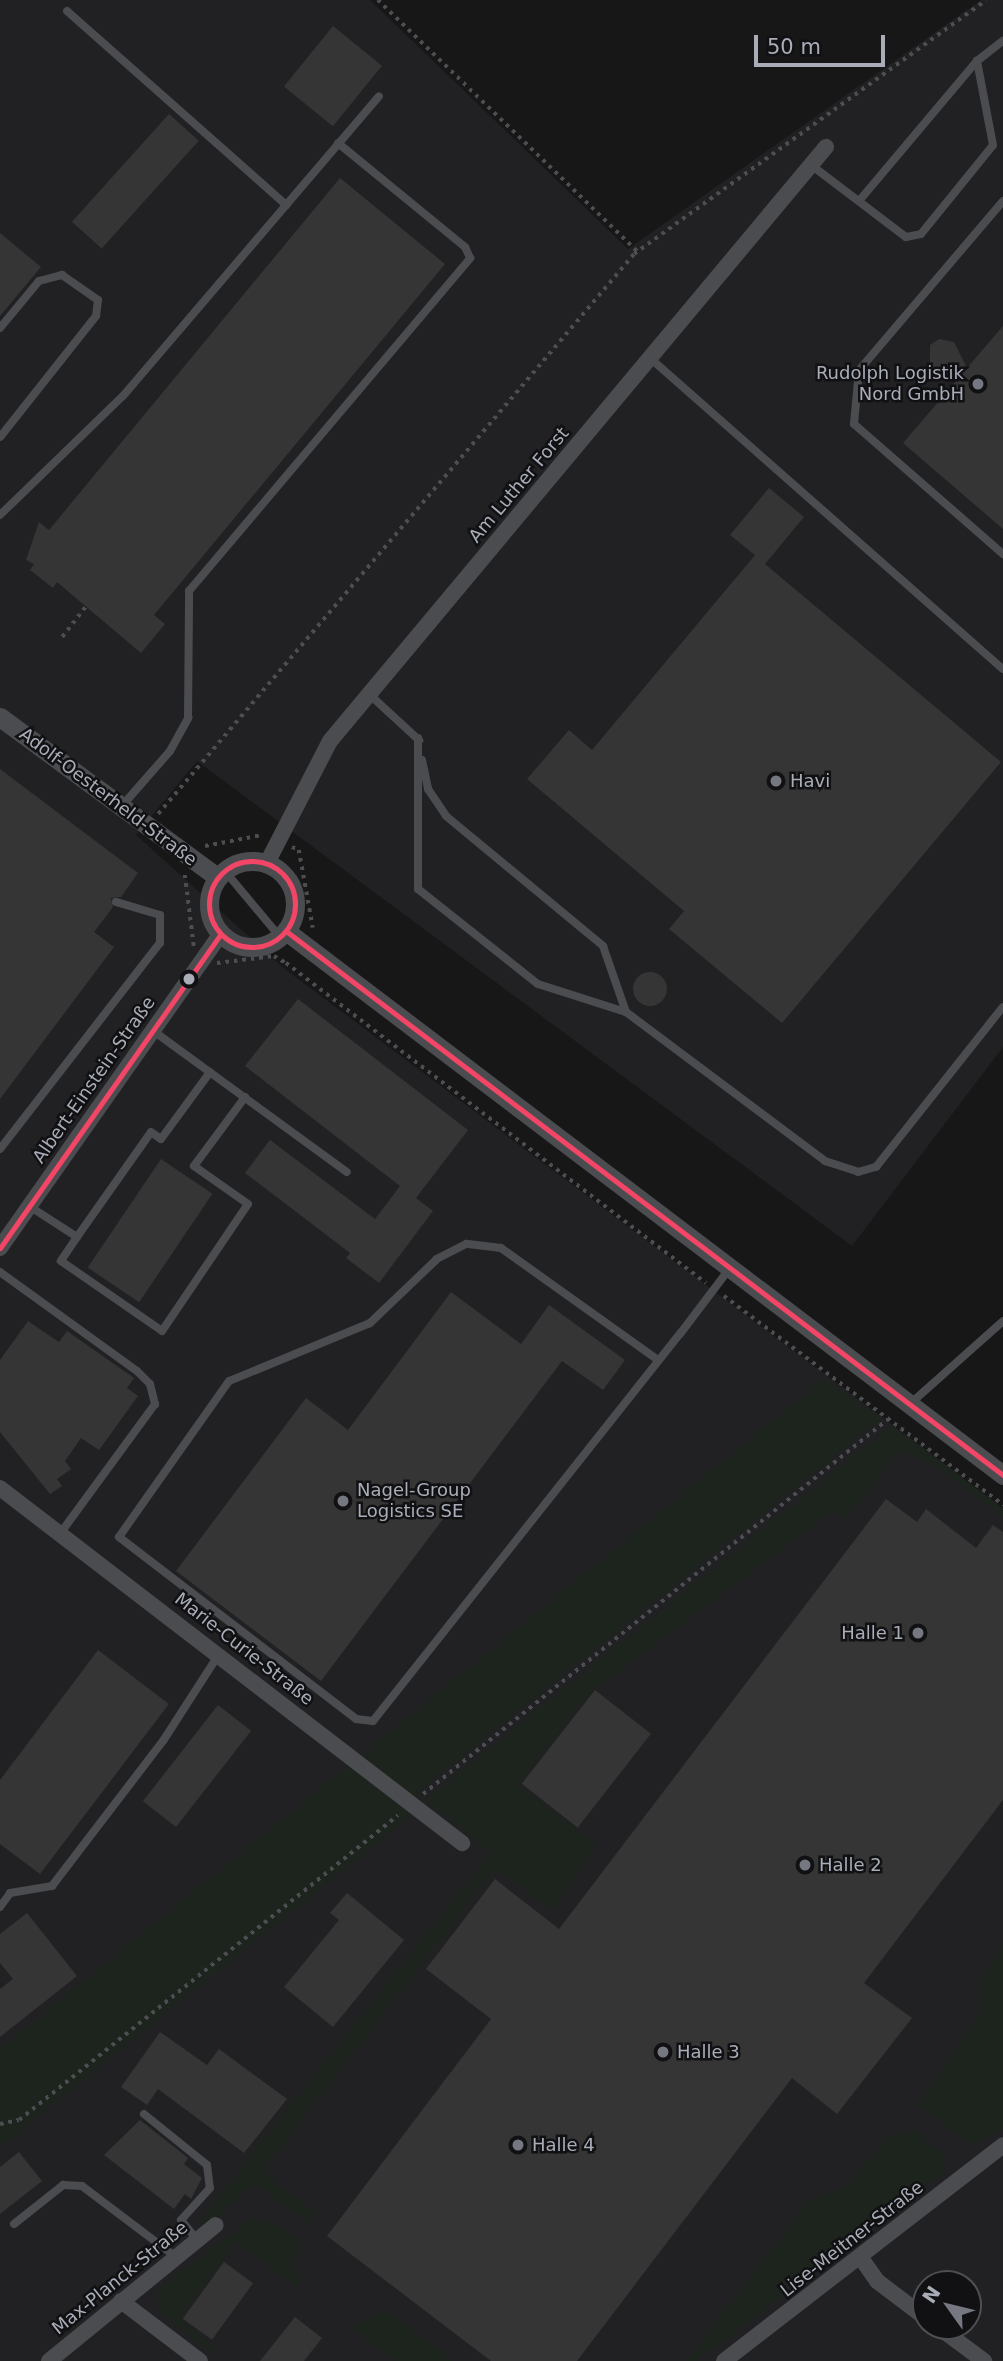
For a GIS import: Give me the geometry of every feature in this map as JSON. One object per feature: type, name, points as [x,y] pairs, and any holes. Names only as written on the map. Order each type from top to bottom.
[{"type":"street","name":"Am Luther Forst","points":[[267,863],[307,777],[370,695],[826,147]]},
{"type":"street","name":"Adolf-Oesterheld-Straße","points":[[0,717],[149,828],[220,874]]},
{"type":"street","points":[[245,861],[267,863],[294,892],[283,934],[257,948],[220,935],[209,914],[220,874],[245,861]]},
{"type":"street","points":[[283,934],[730,1267],[1003,1475]]},
{"type":"street","name":"Albert-Einstein-Straße","points":[[0,1248],[220,935]]},
{"type":"street","name":"Marie-Curie-Straße","points":[[0,1488],[462,1843]]},
{"type":"street","name":"Lise-Meitner-Straße","points":[[724,2361],[1003,2146]]},
{"type":"street","name":"Max-Planck-Straße","points":[[49,2361],[215,2225]]},
{"type":"street","points":[[861,2258],[877,2281],[912,2307]]},
{"type":"street","points":[[121,2301],[200,2361]]},
{"type":"street","points":[[956,2340],[984,2361]]},
{"type":"lane","points":[[67,11],[286,205]]},
{"type":"lane","points":[[859,201],[977,61],[1003,41]]},
{"type":"lane","points":[[811,165],[906,237],[921,234],[993,145],[977,61]]},
{"type":"lane","points":[[0,515],[123,396],[379,96]]},
{"type":"lane","points":[[121,807],[170,751],[188,718],[189,591],[470,258],[465,247],[338,143]]},
{"type":"lane","points":[[1003,201],[859,370],[854,424],[1003,554]]},
{"type":"lane","points":[[0,328],[39,281],[62,275],[98,300],[96,316],[0,437]]},
{"type":"lane","points":[[650,358],[1003,669]]},
{"type":"lane","points":[[370,695],[418,738],[428,789],[446,816],[603,946],[626,1012]]},
{"type":"lane","points":[[418,738],[418,889],[538,984],[626,1012],[825,1161],[858,1172],[876,1167],[892,1152],[1003,1007]]},
{"type":"lane","points":[[220,874],[283,934]]},
{"type":"lane","points":[[0,1149],[160,943],[160,915],[116,902]]},
{"type":"lane","points":[[152,1030],[347,1172]]},
{"type":"lane","points":[[210,1072],[161,1139],[152,1132],[61,1261],[162,1331],[248,1204],[194,1166],[245,1097]]},
{"type":"lane","points":[[29,1206],[77,1237]]},
{"type":"lane","points":[[659,1360],[501,1248],[466,1244],[437,1259],[370,1323],[229,1381],[119,1537],[356,1719],[373,1721],[659,1360],[730,1267]]},
{"type":"lane","points":[[0,1272],[137,1371],[150,1384],[155,1404],[60,1534]]},
{"type":"lane","points":[[909,1404],[1003,1321]]},
{"type":"lane","points":[[0,1908],[10,1893],[52,1886],[163,1741],[219,1654]]},
{"type":"lane","points":[[144,2114],[207,2165],[210,2188],[181,2220],[197,2240]]},
{"type":"lane","points":[[13,2224],[63,2185],[82,2186],[176,2257]]},
{"type":"path","points":[[378,0],[639,251]]},
{"type":"path","points":[[149,828],[639,251],[986,0]]},
{"type":"path","points":[[62,638],[87,604]]},
{"type":"path","points":[[206,955],[222,967],[274,956],[286,963],[1003,1505]]},
{"type":"path","points":[[0,2124],[19,2120],[909,1404]]},
{"type":"shaded area","points":[[0,0],[370,0],[628,249],[981,0],[1003,0],[1003,1047],[852,1246],[197,761],[136,835],[285,969],[1003,1508],[1003,2361],[0,2361]]},
{"type":"shaded area","points":[[825,1378],[881,1419],[419,1791],[408,1818],[0,2147],[0,2049]]},
{"type":"shaded area","points":[[892,1425],[1003,1509],[1003,1517],[931,1462],[899,1452],[846,1519],[834,1511],[585,1698],[518,1784],[597,1846],[551,1910],[495,1868],[262,2171],[314,2211],[306,2222],[255,2184],[208,2224],[201,2219],[491,1853],[425,1800]]},
{"type":"shaded area","points":[[1003,1944],[1003,2127],[971,2146],[918,2103],[982,2009],[982,1976]]},
{"type":"shaded area","points":[[915,2132],[944,2155],[945,2171],[697,2361],[687,2361],[811,2198],[845,2188],[888,2137]]},
{"type":"shaded area","points":[[250,2220],[274,2223],[301,2244],[291,2264],[300,2282],[296,2288],[235,2242],[180,2319],[216,2348],[216,2356],[159,2311],[156,2291]]},
{"type":"shaded area","points":[[380,2311],[390,2314],[452,2361],[394,2361],[349,2328]]},
{"type":"building","points":[[333,26],[382,66],[333,126],[284,87]]},
{"type":"building","points":[[169,114],[199,141],[102,249],[72,222]]},
{"type":"building","points":[[340,178],[445,264],[154,615],[165,624],[141,653],[57,582],[53,588],[30,570],[34,564],[26,560],[39,522],[49,530]]},
{"type":"building","points":[[0,233],[41,267],[0,316]]},
{"type":"building","name":"Rudolph Logistik Nord GmbH","points":[[1003,326],[1003,529],[903,443],[958,379],[930,366],[930,345],[939,339],[954,342],[967,368]]},
{"type":"building","name":"Havi","points":[[769,488],[804,517],[765,564],[1001,762],[782,1023],[669,929],[684,911],[527,779],[569,730],[592,750],[755,555],[730,535]]},
{"type":"building","points":[[0,769],[138,873],[121,897],[111,898],[113,907],[94,932],[114,947],[0,1099]]},
{"type":"building","points":[[650,972],[662,977],[667,989],[662,1001],[650,1006],[638,1001],[633,989],[638,977]]},
{"type":"building","points":[[298,999],[468,1130],[416,1198],[433,1211],[379,1283],[346,1258],[350,1253],[245,1173],[270,1140],[375,1219],[400,1186],[245,1066]]},
{"type":"building","points":[[161,1159],[212,1194],[139,1302],[88,1268]]},
{"type":"building","name":"Nagel-Group Logistics SE","points":[[451,1292],[521,1344],[549,1305],[625,1360],[603,1390],[562,1361],[321,1681],[176,1571],[306,1398],[348,1430]]},
{"type":"building","points":[[28,1321],[59,1342],[67,1331],[134,1378],[127,1388],[138,1396],[99,1450],[81,1438],[65,1461],[71,1469],[57,1479],[62,1486],[50,1494],[0,1432],[0,1360]]},
{"type":"building","points":[[886,1499],[917,1522],[926,1509],[976,1548],[993,1525],[1003,1532],[1003,1800],[864,1983],[912,2018],[837,2114],[792,2078],[577,2361],[491,2361],[327,2236],[491,2019],[426,1969],[495,1879],[559,1929]]},
{"type":"building","points":[[98,1650],[169,1704],[40,1874],[0,1844],[0,1780]]},
{"type":"building","points":[[595,1690],[651,1734],[578,1827],[522,1784]]},
{"type":"building","points":[[218,1705],[251,1731],[176,1827],[143,1801]]},
{"type":"building","points":[[347,1893],[404,1940],[333,2027],[284,1987],[339,1920],[330,1913]]},
{"type":"building","points":[[27,1913],[77,1976],[0,2037],[0,1989],[13,1979],[0,1963],[0,1934]]},
{"type":"building","points":[[160,2032],[207,2065],[219,2049],[287,2099],[244,2153],[158,2089],[147,2105],[121,2087]]},
{"type":"building","points":[[140,2120],[188,2158],[184,2164],[202,2178],[191,2199],[185,2194],[174,2209],[104,2155]]},
{"type":"building","points":[[19,2152],[42,2181],[0,2214],[0,2167]]},
{"type":"building","points":[[224,2262],[253,2283],[212,2340],[183,2319]]},
{"type":"building","points":[[295,2317],[322,2338],[304,2361],[260,2361]]},
{"type":"transit line","points":[[244,861],[260,861],[283,873],[292,887],[295,904],[292,921],[283,935],[260,947],[244,947],[228,940],[216,928],[209,912],[209,896],[216,880],[228,868],[244,861]]},
{"type":"transit line","points":[[286,931],[1003,1475]]},
{"type":"transit line","points":[[0,1248],[220,935]]},
{"type":"place","name":"Rudolph Logistik Nord GmbH","points":[[978,384]]},
{"type":"place","name":"Havi","points":[[776,781]]},
{"type":"place","name":"Nagel-Group Logistics SE","points":[[343,1501]]},
{"type":"place","name":"Halle 1","points":[[918,1633]]},
{"type":"place","name":"Halle 2","points":[[805,1865]]},
{"type":"place","name":"Halle 3","points":[[663,2052]]},
{"type":"place","name":"Halle 4","points":[[518,2145]]}]
